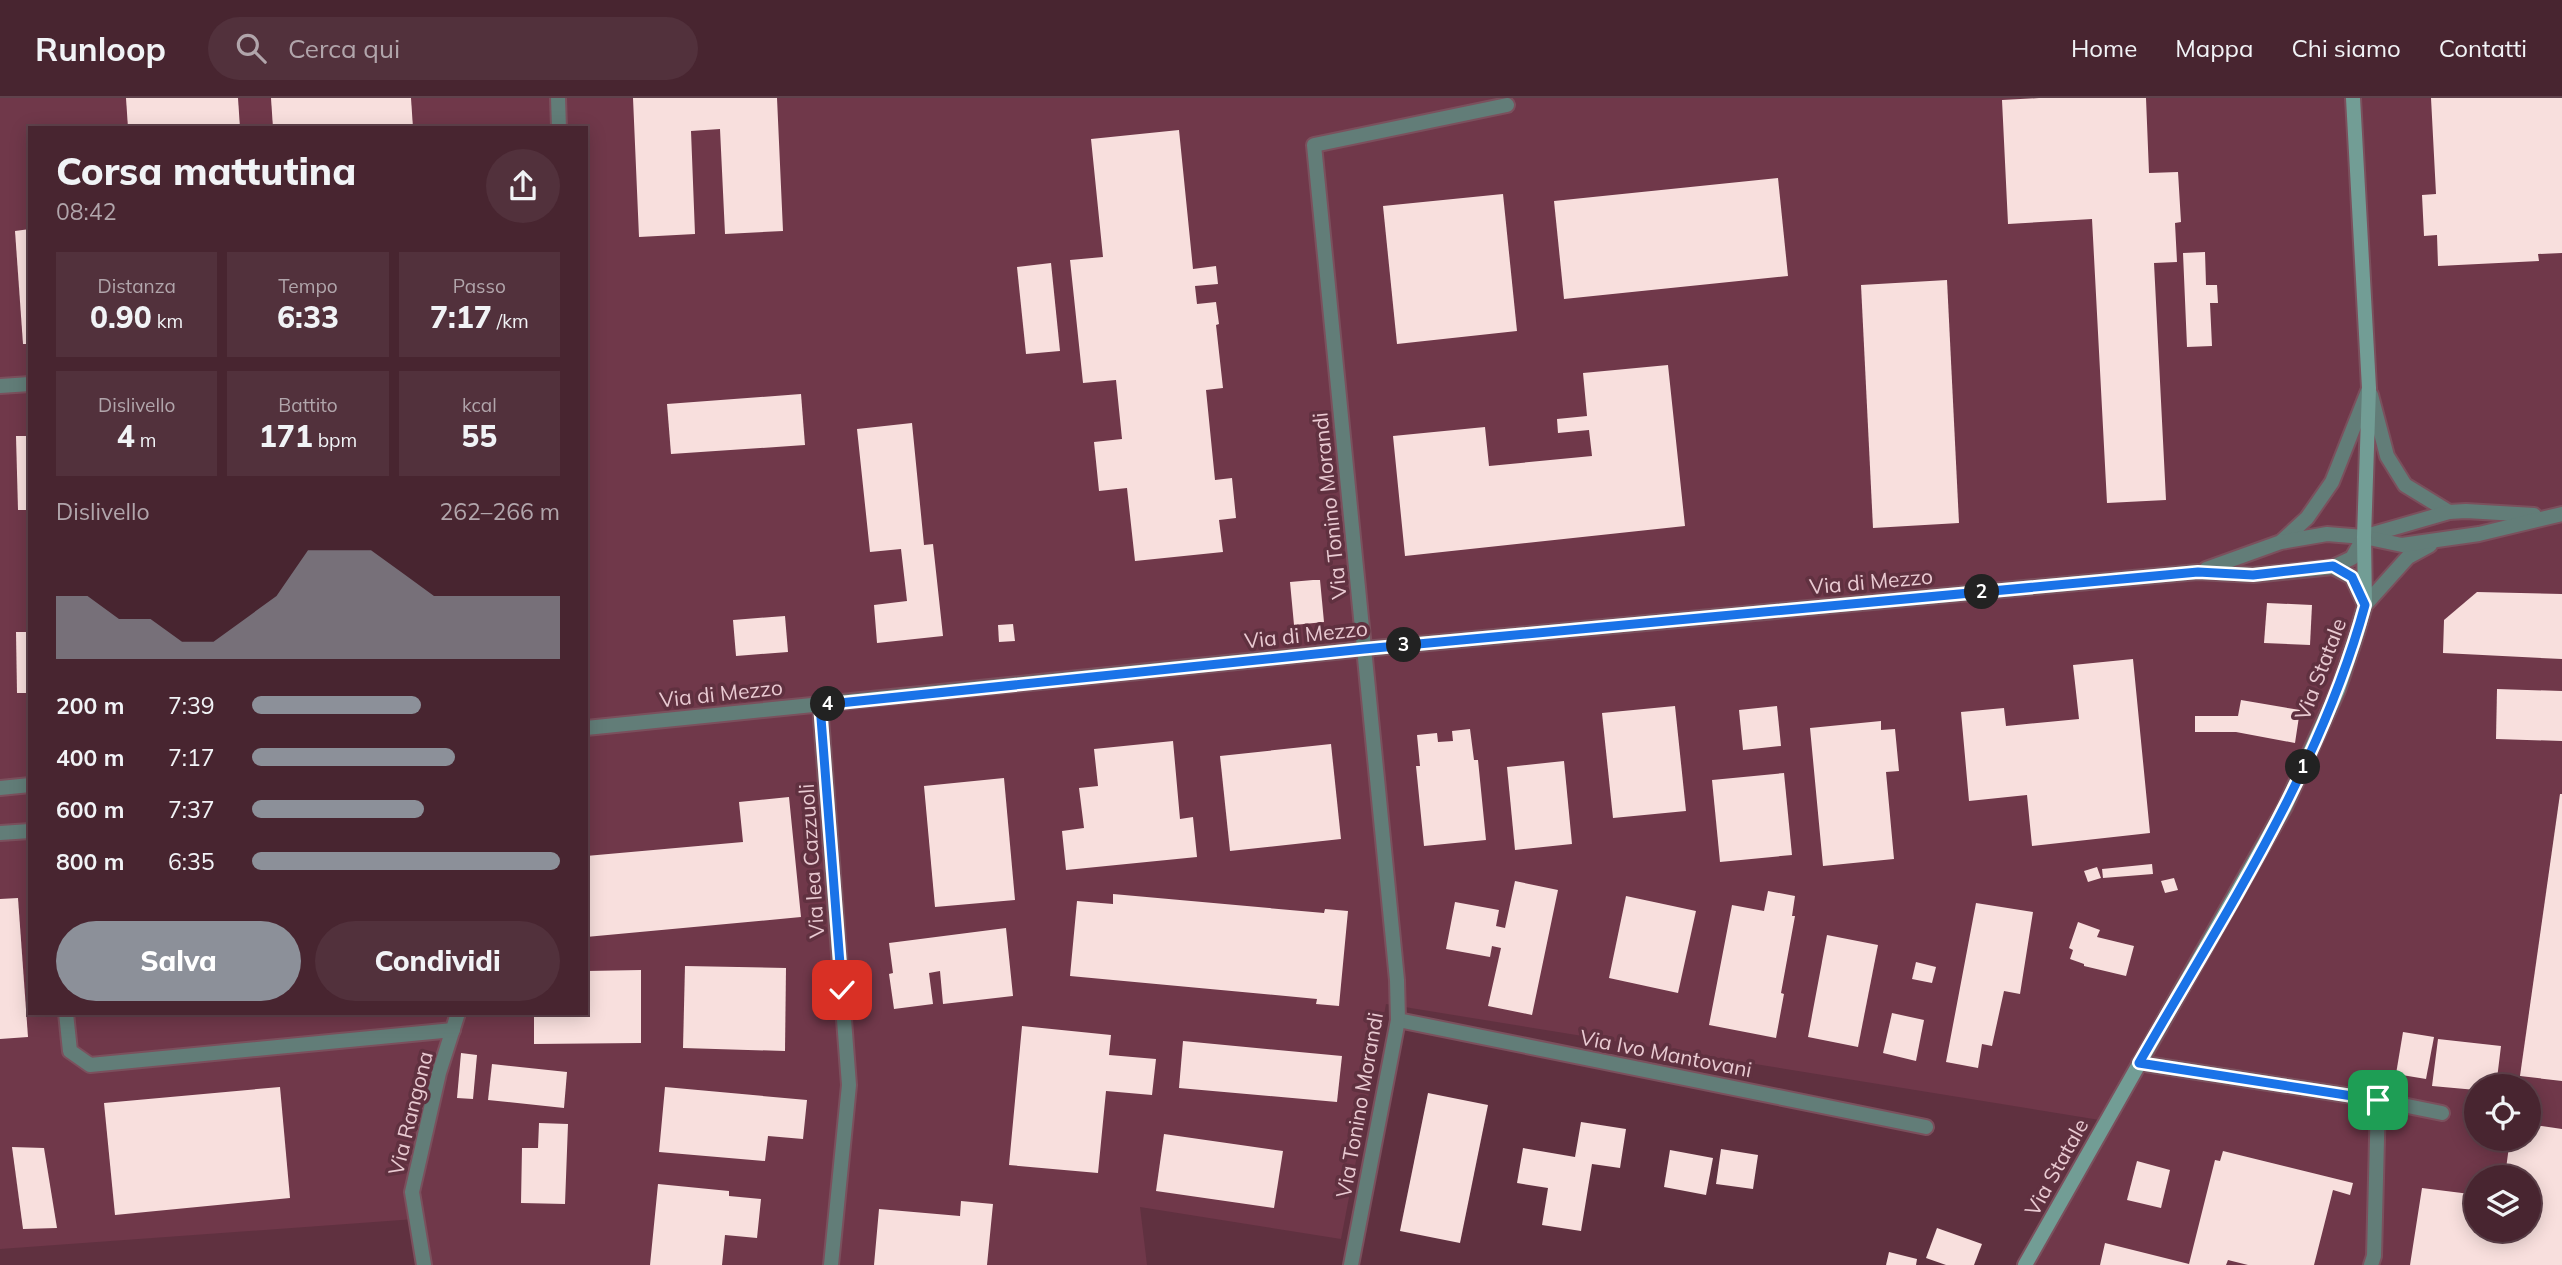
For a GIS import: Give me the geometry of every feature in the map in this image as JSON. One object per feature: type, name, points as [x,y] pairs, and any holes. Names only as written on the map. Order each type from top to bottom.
[{"type":"main road","name":"Via Statale","points":[[2025,1265],[2285,807],[2338,690],[2365,605],[2364,537],[2369,388],[2353,98]]},
{"type":"street","points":[[558,98],[559,126]]},
{"type":"street","name":"Via Tonino Morandi","points":[[1351,1265],[1398,1020],[1396,967],[1314,145],[1507,105]]},
{"type":"street","points":[[0,386],[28,384]]},
{"type":"street","points":[[2369,388],[2387,456],[2404,485],[2449,512]]},
{"type":"street","points":[[2281,542],[2307,518],[2332,482],[2369,388]]},
{"type":"street","points":[[2198,572],[2253,575],[2333,566],[2352,558],[2364,537],[2449,512],[2555,515]]},
{"type":"street","points":[[2198,572],[2281,542],[2327,534],[2364,537],[2402,545],[2479,534],[2555,515]]},
{"type":"street","points":[[2333,566],[2352,577],[2365,605],[2408,557],[2443,539]]},
{"type":"street","name":"Via di Mezzo","points":[[588,728],[1364,649],[2198,572]]},
{"type":"street","name":"Via lea Cazzuoli","points":[[820,705],[849,1085],[831,1265]]},
{"type":"street","points":[[0,788],[28,785]]},
{"type":"street","points":[[0,833],[28,831]]},
{"type":"street","points":[[66,1015],[70,1051],[89,1065],[453,1030]]},
{"type":"street","name":"Via Rangona","points":[[424,1265],[412,1192],[439,1073],[457,1015]]},
{"type":"street","name":"Via Ivo Mantovani","points":[[1398,1020],[1926,1127]]},
{"type":"street","points":[[2139,1063],[2378,1100],[2442,1113]]},
{"type":"street","points":[[2371,1265],[2374,1256],[2378,1100]]},
{"type":"shaded area","points":[[0,98],[2562,98],[2562,1265],[2025,1265],[2106,1121],[1386,1004],[1341,1239],[1140,1207],[1147,1265],[420,1265],[415,1219],[0,1249]]},
{"type":"building","points":[[126,98],[238,98],[240,126],[128,126]]},
{"type":"building","points":[[271,98],[411,98],[413,126],[273,126]]},
{"type":"building","points":[[633,98],[777,98],[783,231],[725,234],[720,129],[691,131],[695,234],[639,237]]},
{"type":"building","points":[[2146,98],[2149,173],[2178,172],[2181,222],[2175,223],[2177,262],[2154,263],[2166,500],[2107,503],[2092,219],[2008,224],[2002,100]]},
{"type":"building","points":[[2431,98],[2562,98],[2562,253],[2538,254],[2539,261],[2438,266],[2437,235],[2424,236],[2422,195],[2436,194]]},
{"type":"building","points":[[1179,130],[1193,269],[1216,266],[1218,284],[1195,286],[1197,304],[1216,302],[1223,388],[1206,390],[1215,480],[1232,478],[1236,518],[1219,520],[1223,552],[1135,561],[1127,488],[1099,491],[1094,442],[1122,439],[1116,380],[1083,383],[1070,260],[1103,257],[1091,139]]},
{"type":"building","points":[[1778,178],[1788,276],[1564,299],[1554,201]]},
{"type":"building","points":[[1503,194],[1517,331],[1397,344],[1383,206]]},
{"type":"building","points":[[28,229],[28,344],[23,344],[15,231]]},
{"type":"building","points":[[2205,252],[2206,285],[2217,285],[2218,303],[2210,303],[2212,346],[2187,347],[2183,253]]},
{"type":"building","points":[[1051,263],[1060,351],[1026,354],[1017,267]]},
{"type":"building","points":[[1947,280],[1959,523],[1873,528],[1861,285]]},
{"type":"building","points":[[1668,365],[1685,526],[1405,556],[1393,436],[1485,427],[1489,466],[1592,456],[1589,430],[1558,433],[1557,419],[1587,416],[1583,373]]},
{"type":"building","points":[[801,394],[805,445],[671,454],[667,404]]},
{"type":"building","points":[[912,423],[924,545],[933,544],[943,636],[877,643],[874,605],[907,601],[901,549],[870,552],[857,429]]},
{"type":"building","points":[[16,436],[28,436],[28,510],[18,510]]},
{"type":"building","points":[[1320,580],[1324,622],[1294,625],[1290,582]]},
{"type":"building","points":[[2477,592],[2562,594],[2562,659],[2443,653],[2444,620]]},
{"type":"building","points":[[2267,603],[2312,605],[2310,645],[2264,643]]},
{"type":"building","points":[[785,616],[788,652],[736,656],[733,620]]},
{"type":"building","points":[[1013,624],[1015,641],[999,642],[998,625]]},
{"type":"building","points":[[16,632],[28,632],[28,693],[17,693]]},
{"type":"building","points":[[2133,659],[2150,833],[2032,846],[2027,795],[1969,801],[1961,712],[2004,708],[2006,726],[2079,719],[2073,665]]},
{"type":"building","points":[[2497,689],[2562,691],[2562,741],[2496,739]]},
{"type":"building","points":[[2241,700],[2300,710],[2295,743],[2236,732],[2195,732],[2195,716],[2238,716]]},
{"type":"building","points":[[1675,706],[1686,811],[1613,818],[1602,713]]},
{"type":"building","points":[[1777,706],[1781,746],[1743,750],[1739,710]]},
{"type":"building","points":[[1881,721],[1881,730],[1895,729],[1899,771],[1886,772],[1894,859],[1823,866],[1810,728]]},
{"type":"building","points":[[1470,729],[1474,760],[1478,760],[1486,840],[1424,846],[1416,766],[1420,766],[1417,735],[1437,733],[1438,742],[1453,741],[1452,731]]},
{"type":"building","points":[[1173,741],[1180,819],[1193,817],[1197,857],[1066,870],[1062,831],[1084,828],[1079,788],[1098,786],[1094,749]]},
{"type":"building","points":[[1331,744],[1341,839],[1230,851],[1220,756]]},
{"type":"building","points":[[1564,761],[1572,844],[1515,850],[1507,767]]},
{"type":"building","points":[[1784,773],[1792,855],[1720,862],[1712,780]]},
{"type":"building","points":[[1004,778],[1015,900],[935,907],[924,786]]},
{"type":"building","points":[[2562,794],[2562,1081],[2541,1078],[2541,1074],[2520,1074]]},
{"type":"building","points":[[789,797],[801,917],[588,937],[588,856],[743,842],[739,802]]},
{"type":"building","points":[[2152,864],[2153,874],[2103,878],[2102,869]]},
{"type":"building","points":[[2097,867],[2101,878],[2088,882],[2084,871]]},
{"type":"building","points":[[2174,878],[2178,890],[2165,893],[2161,881]]},
{"type":"building","points":[[1515,881],[1558,890],[1532,1015],[1488,1006],[1501,948],[1492,946],[1490,957],[1446,949],[1455,902],[1499,910],[1496,926],[1505,928]]},
{"type":"building","points":[[1768,891],[1795,896],[1792,916],[1795,916],[1776,1038],[1709,1025],[1732,905],[1764,911]]},
{"type":"building","points":[[1113,894],[1324,913],[1325,909],[1348,911],[1339,1006],[1316,1004],[1317,999],[1070,976],[1077,901],[1113,904]]},
{"type":"building","points":[[1626,896],[1696,911],[1678,993],[1609,978]]},
{"type":"building","points":[[18,898],[28,1037],[0,1039],[0,899]]},
{"type":"building","points":[[1976,903],[2033,912],[2020,994],[2004,991],[1992,1046],[1982,1044],[1978,1068],[1946,1062]]},
{"type":"building","points":[[2078,922],[2100,930],[2097,937],[2134,946],[2126,976],[2084,966],[2070,959],[2073,950],[2069,948]]},
{"type":"building","points":[[1006,928],[1013,996],[943,1004],[940,971],[929,973],[933,1004],[894,1009],[889,974],[893,973],[889,943]]},
{"type":"building","points":[[1827,935],[1878,945],[1858,1047],[1808,1037]]},
{"type":"building","points":[[1916,962],[1936,967],[1932,983],[1912,979]]},
{"type":"building","points":[[685,966],[786,968],[785,1051],[683,1048]]},
{"type":"building","points":[[641,970],[641,1043],[534,1044],[534,1015],[588,1015],[588,971]]},
{"type":"building","points":[[1892,1013],[1924,1020],[1916,1061],[1883,1053]]},
{"type":"building","points":[[1022,1026],[1111,1035],[1109,1055],[1156,1059],[1152,1095],[1106,1091],[1098,1173],[1009,1165]]},
{"type":"building","points":[[2403,1032],[2434,1037],[2426,1079],[2396,1074]]},
{"type":"building","points":[[2438,1039],[2501,1046],[2498,1074],[2464,1074],[2464,1089],[2432,1086]]},
{"type":"building","points":[[1183,1041],[1342,1056],[1337,1102],[1179,1088]]},
{"type":"building","points":[[461,1053],[477,1055],[473,1099],[457,1098]]},
{"type":"building","points":[[492,1064],[567,1072],[564,1108],[488,1100]]},
{"type":"building","points":[[280,1087],[290,1198],[115,1215],[104,1103]]},
{"type":"building","points":[[665,1087],[807,1100],[803,1139],[768,1136],[765,1161],[659,1152]]},
{"type":"building","points":[[1428,1093],[1488,1105],[1460,1243],[1400,1231]]},
{"type":"building","points":[[1581,1122],[1626,1129],[1620,1168],[1592,1164],[1581,1231],[1542,1225],[1548,1188],[1517,1183],[1523,1148],[1575,1157]]},
{"type":"building","points":[[539,1123],[568,1124],[565,1204],[521,1203],[522,1148],[538,1148]]},
{"type":"building","points":[[2541,1126],[2562,1129],[2562,1265],[2410,1265],[2422,1188],[2464,1193],[2464,1242],[2541,1242],[2541,1165],[2506,1165],[2508,1151],[2541,1151]]},
{"type":"building","points":[[1164,1134],[1283,1151],[1274,1208],[1156,1191]]},
{"type":"building","points":[[12,1147],[44,1148],[57,1228],[23,1229]]},
{"type":"building","points":[[1721,1149],[1758,1155],[1753,1189],[1716,1184]]},
{"type":"building","points":[[1670,1150],[1713,1158],[1706,1195],[1664,1187]]},
{"type":"building","points":[[2223,1151],[2353,1183],[2350,1195],[2333,1190],[2314,1265],[2248,1265],[2228,1260],[2226,1265],[2100,1265],[2105,1243],[2189,1264],[2215,1160],[2220,1161]]},
{"type":"building","points":[[2137,1161],[2170,1170],[2161,1208],[2127,1200]]},
{"type":"building","points":[[658,1184],[729,1191],[729,1196],[761,1199],[757,1238],[725,1235],[722,1265],[650,1265]]},
{"type":"building","points":[[961,1201],[993,1204],[987,1265],[874,1265],[879,1209],[960,1216]]},
{"type":"building","points":[[1937,1228],[1982,1244],[1974,1265],[1946,1265],[1926,1258]]},
{"type":"building","points":[[1889,1252],[1917,1259],[1916,1265],[1886,1265]]},
{"type":"route","points":[[842,990],[820,705],[1364,649],[2198,572],[2253,575],[2333,566],[2352,577],[2365,605],[2338,690],[2285,807],[2139,1063],[2378,1100]]}]
